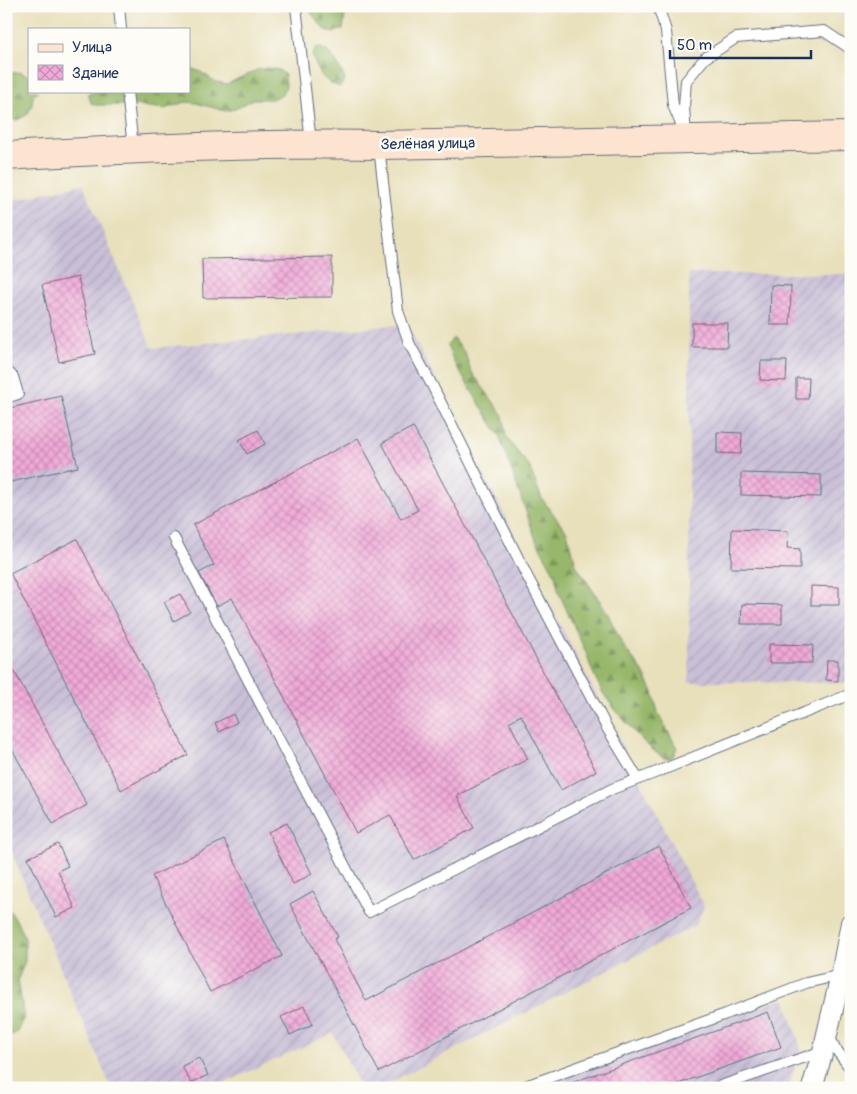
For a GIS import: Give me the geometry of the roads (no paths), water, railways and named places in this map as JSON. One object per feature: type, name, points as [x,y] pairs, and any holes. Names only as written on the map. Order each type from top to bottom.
[{"type":"street","name":"Зелёная улица","points":[[6,156],[133,149],[311,144],[379,145],[851,136]]},
{"type":"street","points":[[812,1088],[841,975],[851,922]]},
{"type":"lane","points":[[119,6],[122,28]]},
{"type":"lane","points":[[296,6],[311,144]]},
{"type":"lane","points":[[658,6],[666,31],[673,105],[686,139]]},
{"type":"lane","points":[[686,139],[684,106],[686,80],[705,58],[736,38],[824,31],[851,49]]},
{"type":"lane","points":[[127,92],[133,149]]},
{"type":"lane","points":[[379,145],[398,311],[410,345],[433,387],[527,576],[607,728],[638,778]]},
{"type":"lane","points":[[6,370],[13,377],[18,394],[6,398]]},
{"type":"lane","points":[[174,538],[368,912],[612,788],[851,694]]},
{"type":"lane","points":[[520,1088],[726,1014],[806,983],[841,975]]},
{"type":"lane","points":[[715,1088],[825,1042],[836,1048],[851,1069]]}]
